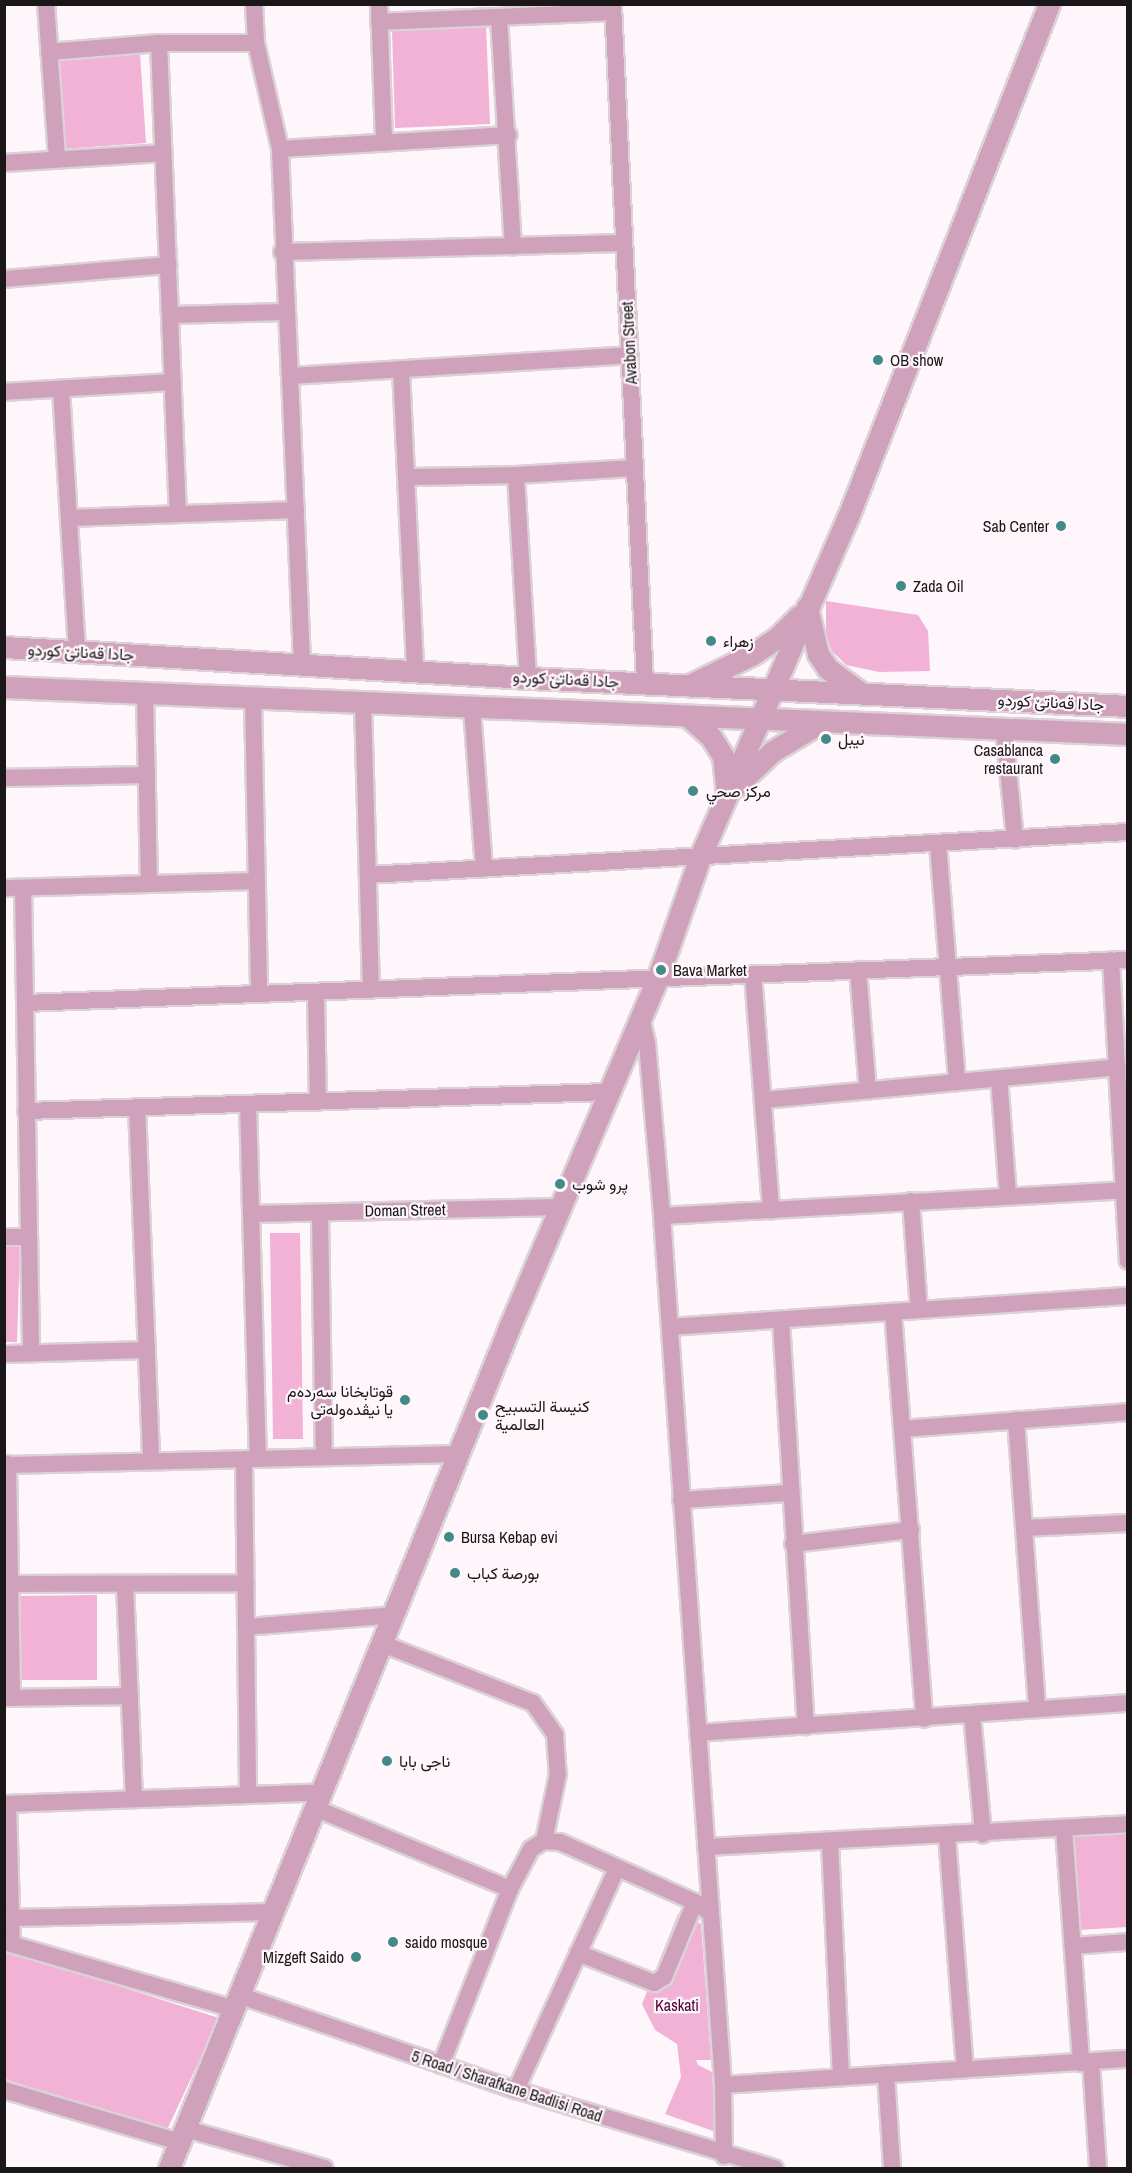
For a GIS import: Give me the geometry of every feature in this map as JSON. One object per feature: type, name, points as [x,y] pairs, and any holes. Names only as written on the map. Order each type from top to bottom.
[{"type":"street","points":[[46,4],[57,159]]},
{"type":"street","points":[[254,4],[256,43],[280,149],[282,252],[290,376],[302,663]]},
{"type":"street","points":[[379,4],[384,143]]},
{"type":"street","points":[[169,2169],[321,1800],[559,1207],[658,977],[700,857],[848,517],[1049,4]]},
{"type":"street","points":[[379,22],[500,18],[613,8]]},
{"type":"street","name":"Avabon Street","points":[[613,8],[645,682]]},
{"type":"street","points":[[500,18],[509,135],[513,247]]},
{"type":"street","points":[[49,52],[159,43],[256,43]]},
{"type":"street","points":[[159,43],[178,514]]},
{"type":"street","points":[[280,149],[509,135]]},
{"type":"street","points":[[4,163],[164,153]]},
{"type":"street","points":[[282,252],[624,243]]},
{"type":"street","points":[[4,279],[168,265]]},
{"type":"street","points":[[170,315],[286,312]]},
{"type":"street","points":[[290,376],[629,355]]},
{"type":"street","points":[[401,369],[415,669]]},
{"type":"street","points":[[4,392],[173,382]]},
{"type":"street","points":[[61,389],[77,651]]},
{"type":"street","points":[[406,477],[516,475],[635,468]]},
{"type":"street","points":[[516,475],[528,678]]},
{"type":"street","points":[[69,518],[296,510]]},
{"type":"street","points":[[690,685],[777,638],[807,607]]},
{"type":"street","points":[[807,607],[818,654],[828,669],[862,694]]},
{"type":"street","name":"جادا قەناتێ کوردو","points":[[4,647],[415,669],[528,678],[774,687],[862,694],[1128,706]]},
{"type":"street","name":"جادا قەناتێ کوردو","points":[[4,687],[691,719],[1128,734]]},
{"type":"street","points":[[145,693],[148,884]]},
{"type":"street","points":[[253,699],[259,994]]},
{"type":"street","points":[[363,704],[371,990]]},
{"type":"street","points":[[472,709],[484,869]]},
{"type":"street","points":[[691,719],[723,756],[728,793]]},
{"type":"street","points":[[728,793],[773,751],[818,724]]},
{"type":"street","points":[[1004,730],[1015,839]]},
{"type":"street","points":[[4,778],[147,775]]},
{"type":"street","points":[[368,875],[1128,832]]},
{"type":"street","points":[[938,844],[957,1082]]},
{"type":"street","points":[[4,888],[257,881]]},
{"type":"street","points":[[23,888],[31,1353]]},
{"type":"street","points":[[25,1003],[1119,960],[1117,1067],[1128,1261]]},
{"type":"street","points":[[858,970],[868,1090]]},
{"type":"street","points":[[753,974],[771,1210]]},
{"type":"street","points":[[316,992],[318,1102]]},
{"type":"street","points":[[641,1017],[647,1044],[662,1216],[723,2085],[724,2156]]},
{"type":"street","points":[[764,1100],[1117,1067]]},
{"type":"street","points":[[999,1078],[1008,1196]]},
{"type":"street","points":[[26,1111],[609,1092]]},
{"type":"street","points":[[248,1104],[251,1214],[251,1459],[246,1583],[248,1794]]},
{"type":"street","points":[[137,1107],[151,1461]]},
{"type":"street","points":[[662,1216],[911,1200],[1124,1190]]},
{"type":"street","points":[[911,1200],[919,1310]]},
{"type":"street","name":"Doman Street","points":[[251,1214],[559,1207]]},
{"type":"street","points":[[320,1213],[324,1457]]},
{"type":"street","points":[[4,1237],[29,1237]]},
{"type":"street","points":[[670,1327],[1128,1296]]},
{"type":"street","points":[[894,1312],[924,1719]]},
{"type":"street","points":[[782,1320],[789,1493],[806,1726]]},
{"type":"street","points":[[4,1354],[147,1350]]},
{"type":"street","points":[[903,1429],[1128,1412]]},
{"type":"street","points":[[1016,1420],[1037,1709]]},
{"type":"street","points":[[130,1696],[8,1698],[10,1584],[6,1465],[460,1454]]},
{"type":"street","points":[[681,1500],[789,1493]]},
{"type":"street","points":[[1024,1528],[1128,1523]]},
{"type":"street","points":[[793,1544],[911,1530]]},
{"type":"street","points":[[10,1584],[246,1583]]},
{"type":"street","points":[[125,1584],[134,1799]]},
{"type":"street","points":[[246,1626],[395,1615]]},
{"type":"street","points":[[383,1644],[533,1703],[555,1736],[558,1774],[544,1841]]},
{"type":"street","points":[[698,1733],[1128,1703]]},
{"type":"street","points":[[972,1715],[983,1834]]},
{"type":"street","points":[[8,1943],[11,1918],[6,1804],[248,1794],[321,1800],[510,1889]]},
{"type":"street","points":[[706,1847],[830,1843],[1128,1824]]},
{"type":"street","points":[[1064,1829],[1073,1946],[1098,2169]]},
{"type":"street","points":[[947,1836],[965,2069]]},
{"type":"street","points":[[441,2065],[510,1889],[531,1849],[544,1841],[560,1842],[695,1902],[710,1913]]},
{"type":"street","points":[[830,1843],[841,2077]]},
{"type":"street","points":[[516,2090],[616,1868]]},
{"type":"street","points":[[578,1953],[654,1983],[664,1977],[695,1902]]},
{"type":"street","points":[[11,1918],[275,1912]]},
{"type":"street","points":[[1073,1946],[1128,1942]]},
{"type":"street","name":"5 Road / Sharafkane Badlisi Road","points":[[8,1943],[238,2002],[724,2156],[775,2169]]},
{"type":"street","points":[[723,2085],[1128,2059]]},
{"type":"street","points":[[886,2074],[892,2169]]},
{"type":"street","points":[[4,2090],[325,2169]]},
{"type":"green space","points":[[486,26],[490,124],[395,128],[392,30]]},
{"type":"green space","points":[[140,54],[146,143],[62,149],[55,60]]},
{"type":"green space","points":[[826,601],[918,615],[928,631],[930,671],[879,672],[846,665],[832,651],[826,636]]},
{"type":"green space","points":[[270,1233],[300,1233],[303,1439],[273,1439]]},
{"type":"green space","points":[[4,1244],[20,1244],[17,1342],[5,1342]]},
{"type":"green space","points":[[97,1595],[97,1680],[21,1680],[17,1596]]},
{"type":"green space","points":[[1127,1831],[1127,1927],[1080,1930],[1072,1835]]},
{"type":"green space","name":"Kaskati","points":[[678,1914],[701,1924],[711,2060],[696,2060],[698,2065],[712,2072],[716,2132],[665,2114],[681,2077],[677,2044],[655,2030],[642,2004]]},
{"type":"green space","points":[[5,1950],[219,2018],[166,2132],[5,2079]]},
{"type":"place","name":"OB show","points":[[878,360]]},
{"type":"place","name":"Sab Center","points":[[1061,526]]},
{"type":"place","name":"Zada Oil","points":[[901,586]]},
{"type":"place","name":"زهراء","points":[[711,641]]},
{"type":"place","name":"نيبل","points":[[826,739]]},
{"type":"place","name":"Casablanca restaurant","points":[[1055,759]]},
{"type":"place","name":"مركز صحي","points":[[693,791]]},
{"type":"place","name":"Bava Market","points":[[661,970]]},
{"type":"place","name":"پرو شوب","points":[[560,1184]]},
{"type":"place","name":"قوتابخانا سەردەم یا نیڤدەولەتی","points":[[405,1400]]},
{"type":"place","name":"كنيسة التسبيح العالمية","points":[[483,1415]]},
{"type":"place","name":"Bursa Kebap evi","points":[[449,1537]]},
{"type":"place","name":"بورصة كباب","points":[[455,1573]]},
{"type":"place","name":"ناجى بابا","points":[[387,1761]]},
{"type":"place","name":"saido mosque","points":[[393,1942]]},
{"type":"place","name":"Mizgeft Saido","points":[[356,1957]]}]
